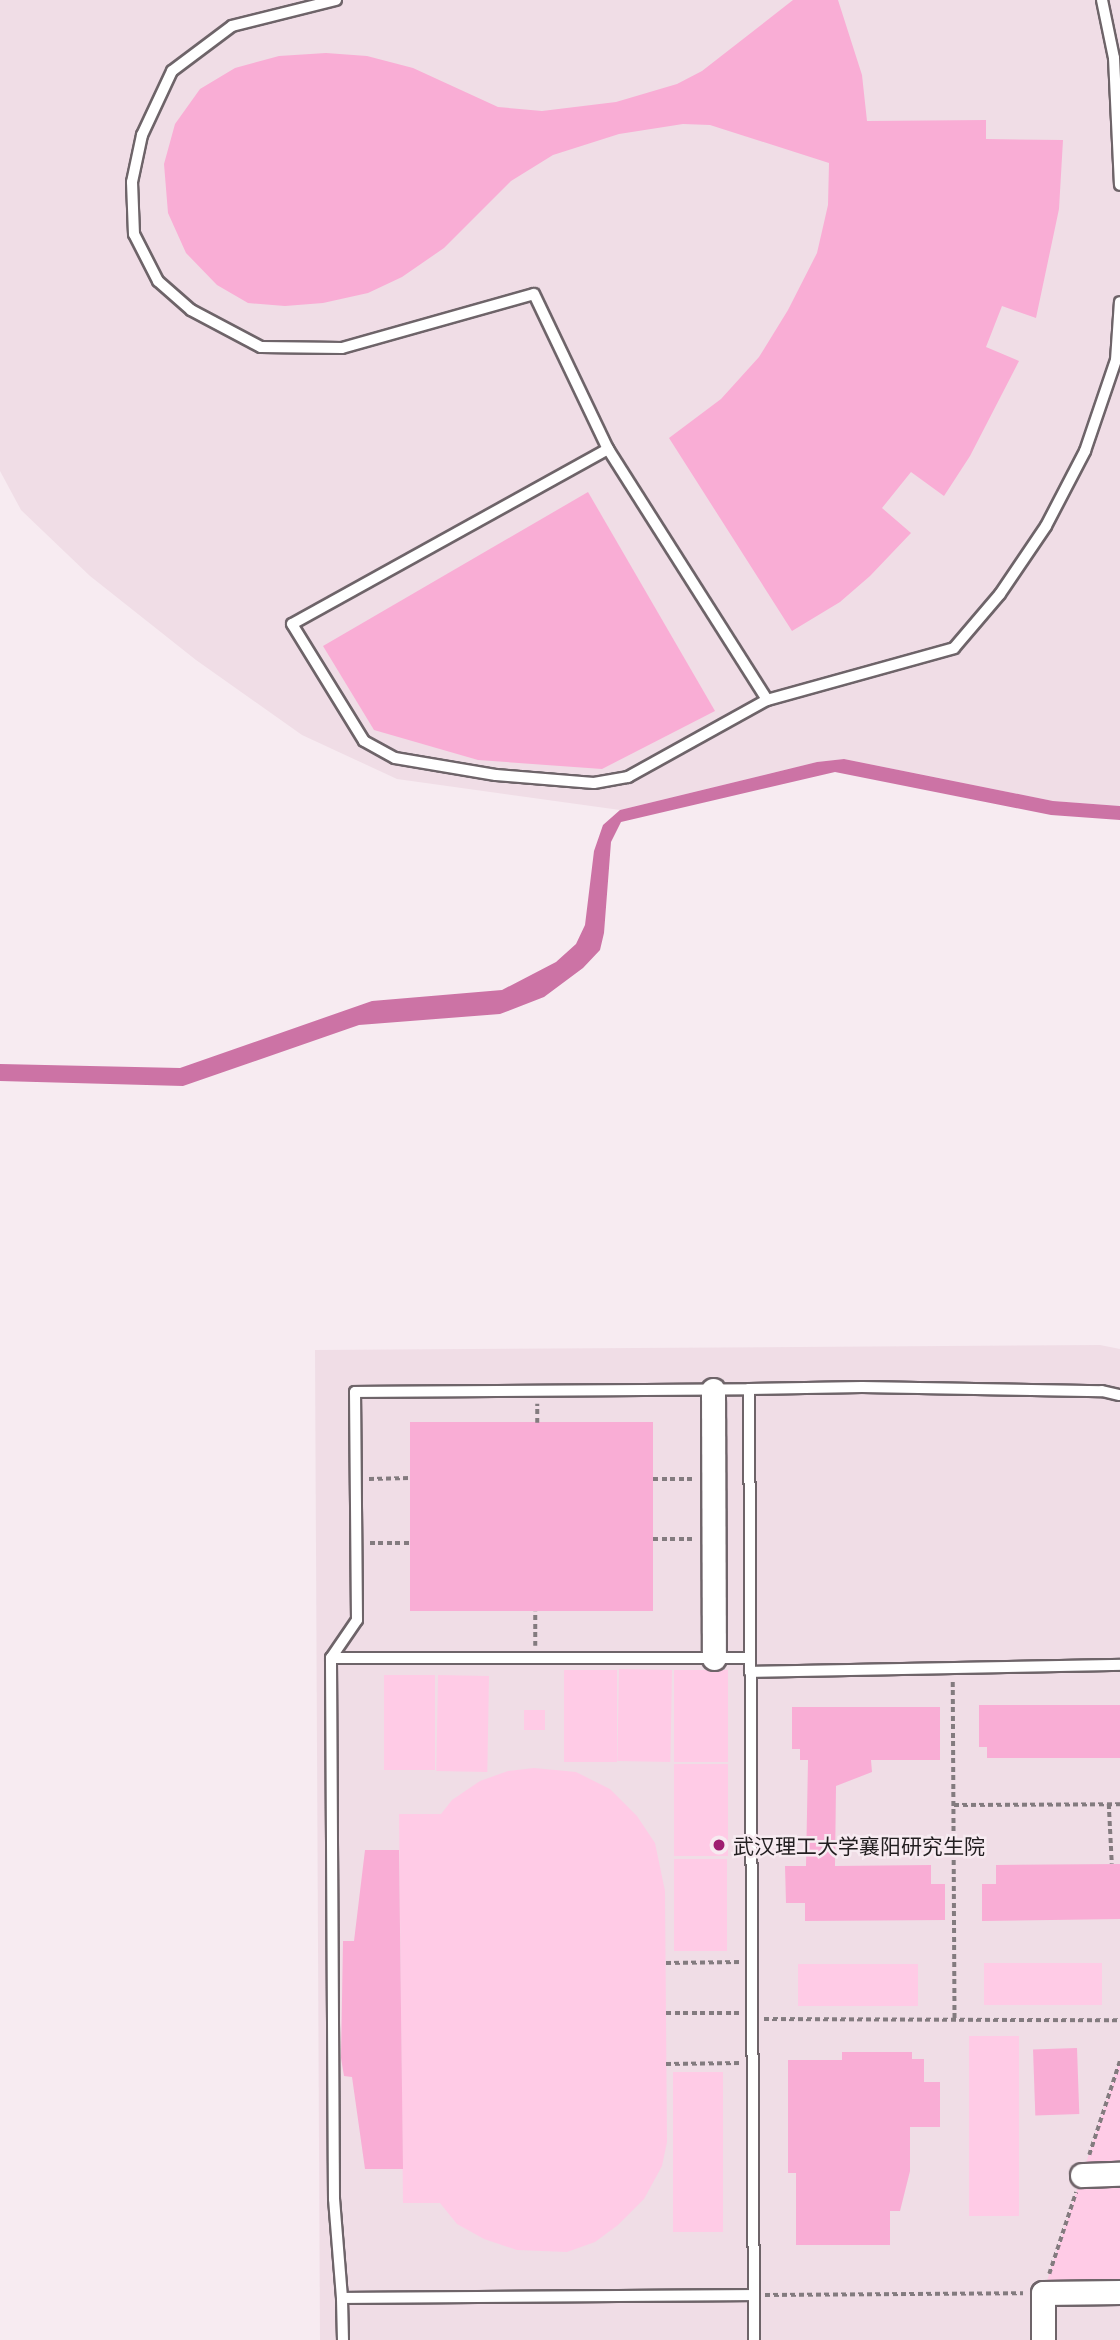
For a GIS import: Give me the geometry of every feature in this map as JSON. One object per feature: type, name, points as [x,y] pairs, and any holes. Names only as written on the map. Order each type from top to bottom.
[{"type":"street","points":[[713,1390],[713,1658]]},
{"type":"street","points":[[1082,2175],[1120,2174]]},
{"type":"street","points":[[1043,2340],[1043,2293],[1120,2292]]},
{"type":"lane","points":[[336,0],[232,26],[172,71],[142,135],[132,182],[134,234],[158,281],[191,310],[261,347],[342,348],[534,294],[608,449],[767,700]]},
{"type":"lane","points":[[1102,0],[1114,58],[1120,185]]},
{"type":"lane","points":[[608,449],[292,624],[364,741],[396,758],[496,775],[594,783],[628,777],[767,700],[954,648],[1000,594],[1046,526],[1085,451],[1116,360],[1120,302]]},
{"type":"lane","points":[[342,2340],[342,2298],[334,2199],[331,1658],[358,1620],[355,1392],[862,1387],[1102,1391],[1120,1395]]},
{"type":"lane","points":[[750,1389],[754,2340]]},
{"type":"lane","points":[[331,1658],[750,1658]]},
{"type":"lane","points":[[750,1672],[1120,1665]]},
{"type":"lane","points":[[342,2298],[754,2295]]},
{"type":"path","points":[[537,1423],[538,1391]]},
{"type":"path","points":[[356,1479],[410,1478]]},
{"type":"path","points":[[653,1479],[713,1479]]},
{"type":"path","points":[[653,1539],[713,1539]]},
{"type":"path","points":[[357,1543],[410,1542]]},
{"type":"path","points":[[535,1612],[535,1658]]},
{"type":"path","points":[[953,1668],[956,2020]]},
{"type":"path","points":[[1109,1804],[1112,1864]]},
{"type":"path","points":[[954,1805],[1120,1804]]},
{"type":"path","points":[[835,1844],[954,1843]]},
{"type":"path","points":[[666,1963],[752,1962]]},
{"type":"path","points":[[666,2013],[956,2020],[1120,2020]]},
{"type":"path","points":[[666,2064],[752,2063]]},
{"type":"path","points":[[754,2295],[1043,2293]]},
{"type":"shaded area","points":[[0,0],[1120,0],[1120,806],[1053,801],[844,759],[817,762],[620,810],[397,779],[302,735],[196,660],[90,576],[21,510],[0,471]]},
{"type":"shaded area","points":[[844,759],[1053,801],[1120,806],[1120,820],[1051,815],[835,772],[621,822],[611,842],[604,933],[600,950],[583,968],[544,997],[500,1014],[359,1025],[183,1086],[0,1081],[0,1064],[180,1068],[372,1001],[502,990],[556,962],[576,944],[585,925],[594,851],[603,825],[620,810],[817,762]]},
{"type":"shaded area","name":"武汉理工大学襄阳研究生院","points":[[1100,1345],[1120,1349],[1120,2340],[320,2340],[315,1350]]},
{"type":"shaded area","points":[[619,1669],[672,1670],[670,1762],[617,1761]]},
{"type":"shaded area","points":[[564,1670],[617,1670],[617,1762],[564,1762]]},
{"type":"shaded area","points":[[674,1670],[728,1670],[728,1762],[674,1762]]},
{"type":"shaded area","points":[[384,1675],[435,1675],[435,1770],[384,1770]]},
{"type":"shaded area","points":[[438,1675],[489,1676],[487,1772],[436,1771]]},
{"type":"shaded area","points":[[524,1710],[545,1710],[545,1730],[524,1730]]},
{"type":"shaded area","points":[[674,1764],[728,1764],[728,1856],[674,1856]]},
{"type":"shaded area","points":[[534,1768],[576,1772],[610,1789],[637,1816],[655,1843],[665,1891],[667,2142],[662,2166],[644,2199],[618,2225],[595,2242],[567,2252],[517,2250],[484,2239],[457,2224],[440,2203],[403,2203],[399,1814],[441,1814],[452,1800],[480,1781],[508,1771]]},
{"type":"shaded area","points":[[674,1859],[727,1859],[727,1951],[674,1951]]},
{"type":"shaded area","points":[[984,1963],[1102,1963],[1102,2005],[984,2005]]},
{"type":"shaded area","points":[[798,1964],[918,1964],[918,2006],[798,2006]]},
{"type":"shaded area","points":[[969,2036],[1019,2036],[1019,2216],[969,2216]]},
{"type":"shaded area","points":[[1120,2060],[1120,2293],[1043,2293],[1082,2175]]},
{"type":"shaded area","points":[[673,2072],[723,2072],[723,2232],[673,2232]]},
{"type":"building","points":[[793,0],[838,0],[862,75],[867,121],[986,120],[986,139],[1063,140],[1059,209],[1036,318],[1002,306],[986,347],[1019,361],[970,456],[944,496],[911,472],[882,508],[911,533],[870,576],[840,602],[792,631],[669,438],[721,399],[759,357],[788,310],[817,253],[828,205],[829,163],[710,125],[683,124],[619,134],[553,155],[511,181],[444,248],[402,277],[368,293],[323,303],[285,306],[248,303],[217,285],[186,253],[168,213],[164,164],[175,124],[200,89],[235,68],[279,56],[326,53],[367,56],[413,68],[498,107],[542,111],[616,102],[677,84],[702,71]]},
{"type":"building","points":[[588,492],[715,711],[602,769],[478,760],[374,730],[323,646]]},
{"type":"building","points":[[410,1422],[653,1422],[653,1611],[410,1611]]},
{"type":"building","points":[[979,1705],[1120,1705],[1120,1758],[987,1758],[987,1747],[979,1747]]},
{"type":"building","points":[[792,1707],[940,1707],[940,1760],[871,1760],[872,1772],[836,1786],[835,1866],[931,1865],[931,1884],[945,1884],[945,1920],[805,1921],[805,1903],[786,1903],[785,1866],[806,1866],[808,1760],[800,1760],[800,1749],[792,1749]]},
{"type":"building","points":[[365,1850],[399,1850],[403,2169],[365,2169],[352,2077],[344,2076],[341,2058],[343,1941],[354,1941]]},
{"type":"building","points":[[1120,1864],[1120,1919],[982,1921],[982,1884],[996,1884],[996,1865]]},
{"type":"building","points":[[1077,2048],[1079,2114],[1035,2115],[1033,2050]]},
{"type":"building","points":[[842,2052],[912,2052],[912,2059],[924,2059],[924,2082],[940,2082],[940,2127],[910,2127],[910,2171],[900,2211],[890,2211],[890,2245],[796,2245],[796,2173],[788,2173],[788,2060],[842,2060]]},
{"type":"place","name":"武汉理工大学襄阳研究生院","points":[[719,1845]]}]
